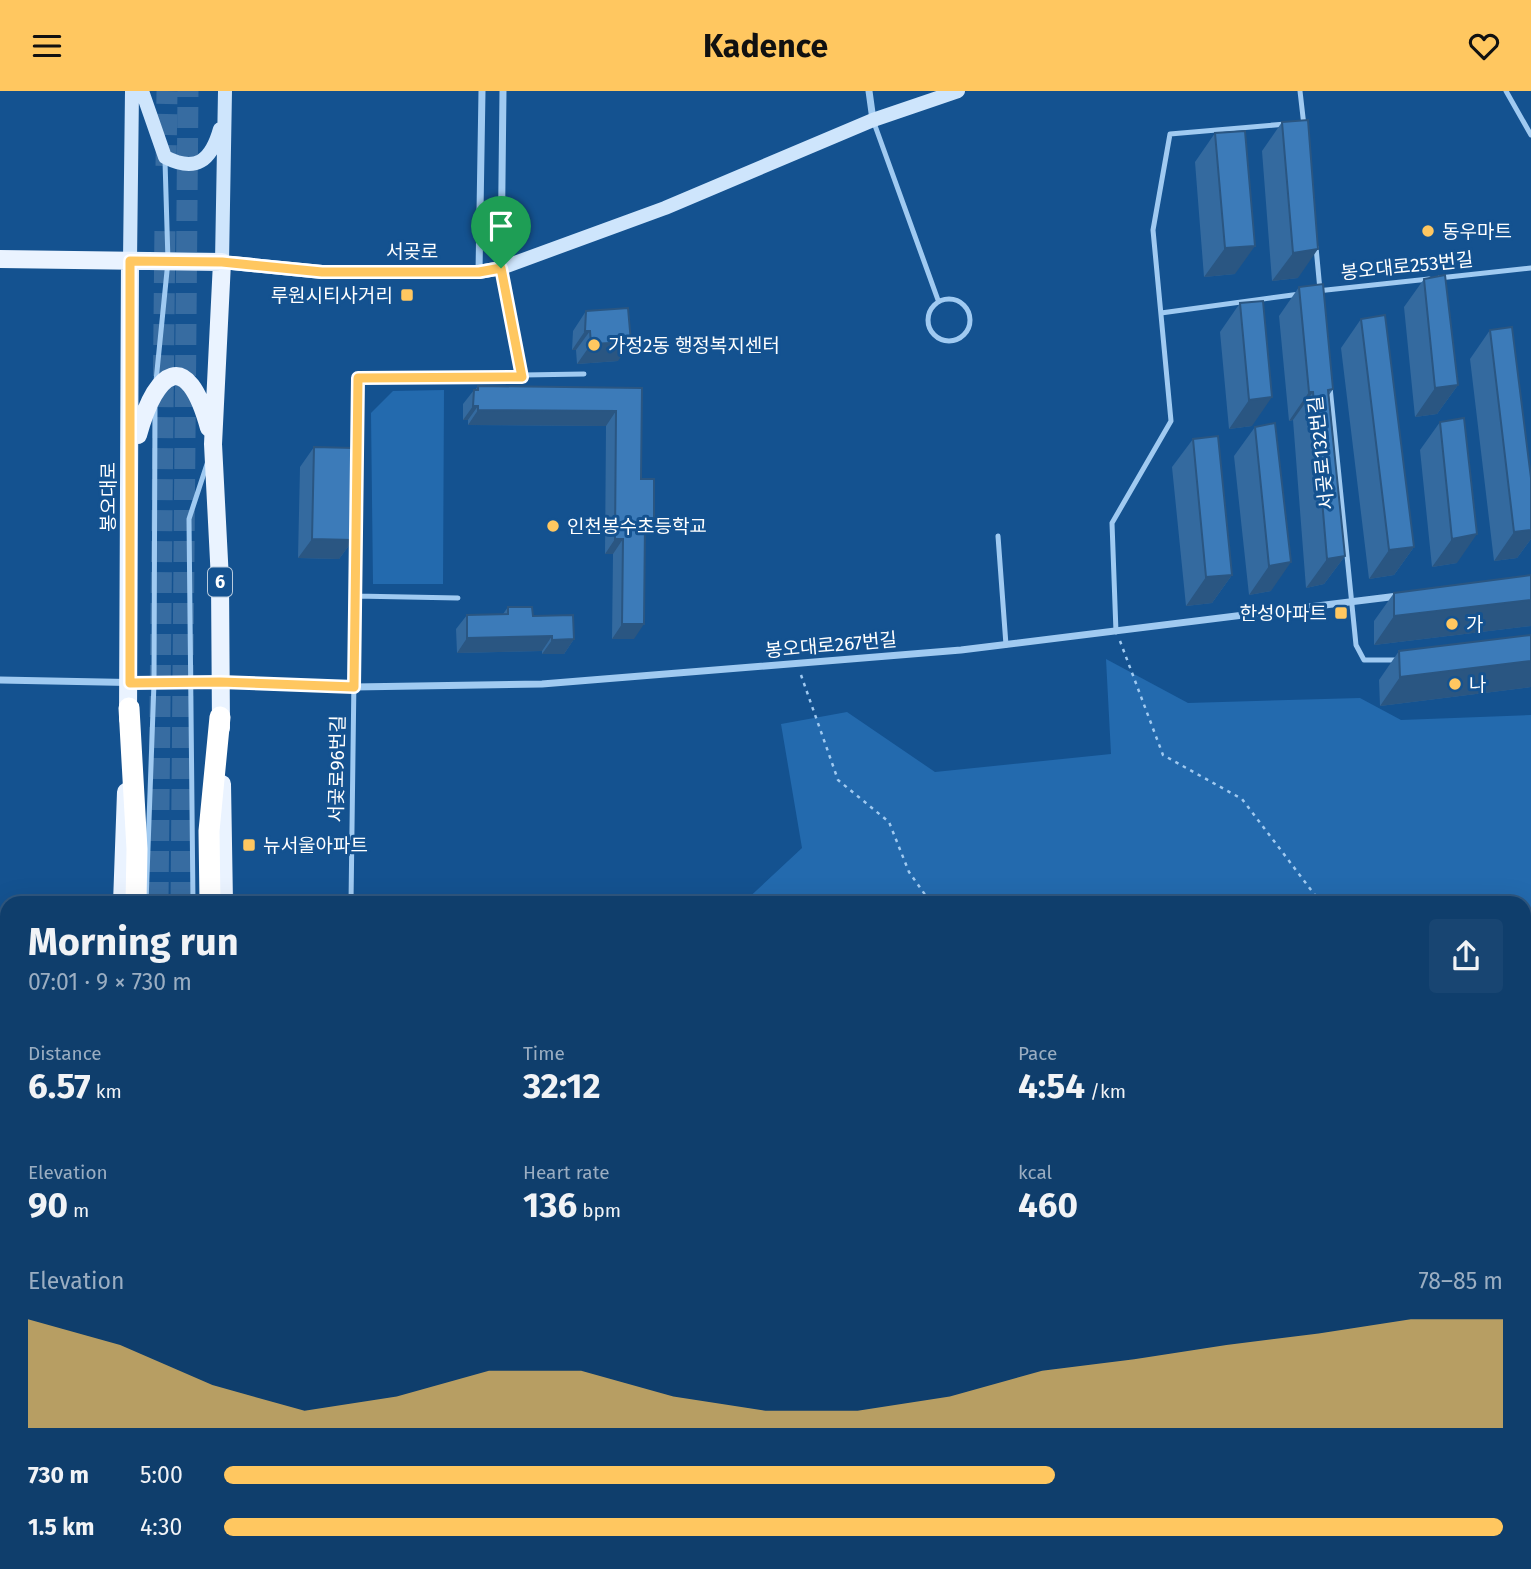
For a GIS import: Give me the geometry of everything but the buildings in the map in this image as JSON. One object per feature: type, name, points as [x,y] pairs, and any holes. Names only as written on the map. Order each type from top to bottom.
[{"type":"highway","points":[[129,708],[137,849],[136,896]]},
{"type":"highway","points":[[210,896],[209,831],[220,717]]},
{"type":"main road","name":"봉오대로","points":[[122,896],[130,683],[132,91]]},
{"type":"main road","points":[[142,91],[165,157],[180,165],[196,164],[206,159],[216,145],[224,114]]},
{"type":"main road","points":[[222,91],[222,262]]},
{"type":"main road","name":"서곶로","points":[[0,259],[222,262],[322,272],[479,272],[501,268],[665,208],[873,120],[958,91]]},
{"type":"main road","name":"6","points":[[222,262],[213,445],[220,580],[224,896]]},
{"type":"main road","points":[[131,459],[144,414],[156,387],[168,377],[178,377],[192,384],[201,398],[213,445]]},
{"type":"street","points":[[479,272],[482,91]]},
{"type":"street","points":[[501,268],[503,91]]},
{"type":"street","points":[[869,91],[873,120]]},
{"type":"street","name":"봉오대로267번길","points":[[0,680],[220,682],[354,687],[542,684],[1006,645],[1408,595]]},
{"type":"lane","points":[[1300,91],[1305,136]]},
{"type":"lane","points":[[1506,91],[1531,135]]},
{"type":"lane","points":[[873,120],[938,300]]},
{"type":"lane","points":[[1116,632],[1112,523],[1171,421],[1153,230],[1170,134],[1303,123]]},
{"type":"lane","points":[[146,896],[154,683],[156,387],[168,261],[165,157]]},
{"type":"lane","points":[[1315,239],[1322,305]]},
{"type":"lane","points":[[501,268],[522,377]]},
{"type":"lane","name":"봉오대로253번길","points":[[1161,313],[1320,291],[1531,268]]},
{"type":"lane","points":[[951,297],[965,308],[970,317],[967,332],[956,341],[934,335],[929,323],[931,309],[938,300],[951,297]]},
{"type":"lane","name":"서곶로132번길","points":[[1329,372],[1356,645],[1364,660],[1379,662],[1407,659]]},
{"type":"lane","name":"서곷로96번길","points":[[351,896],[358,378],[584,374]]},
{"type":"lane","points":[[193,896],[188,519],[213,445]]},
{"type":"lane","points":[[998,535],[1006,645]]},
{"type":"lane","points":[[355,596],[458,598]]},
{"type":"path","points":[[1116,632],[1163,755],[1242,799],[1316,896]]},
{"type":"path","points":[[797,664],[838,781],[889,821],[909,872],[926,896]]},
{"type":"shaded area","points":[[444,390],[443,584],[373,584],[371,413],[393,391]]},
{"type":"shaded area","points":[[1106,659],[1188,703],[1360,698],[1401,720],[1531,715],[1531,896],[751,896],[802,848],[781,724],[847,712],[935,772],[1111,754]]},
{"type":"tunnel","points":[[166,166],[167,91]]},
{"type":"tunnel","points":[[181,896],[188,91]]},
{"type":"tunnel","points":[[158,896],[165,223]]},
{"type":"place","name":"동우마트","points":[[1428,231]]},
{"type":"place","name":"루원시티사거리","points":[[407,295]]},
{"type":"place","name":"가정2동 행정복지센터","points":[[594,345]]},
{"type":"place","name":"인천봉수초등학교","points":[[553,526]]},
{"type":"place","name":"한성아파트","points":[[1341,613]]},
{"type":"place","name":"가","points":[[1452,624]]},
{"type":"place","name":"나","points":[[1455,684]]},
{"type":"place","name":"뉴서울아파트","points":[[249,845]]},
{"type":"route","points":[[130,261],[222,262],[322,272],[479,272],[501,268],[522,377],[358,378],[354,687],[220,682],[130,683],[130,261]]}]
